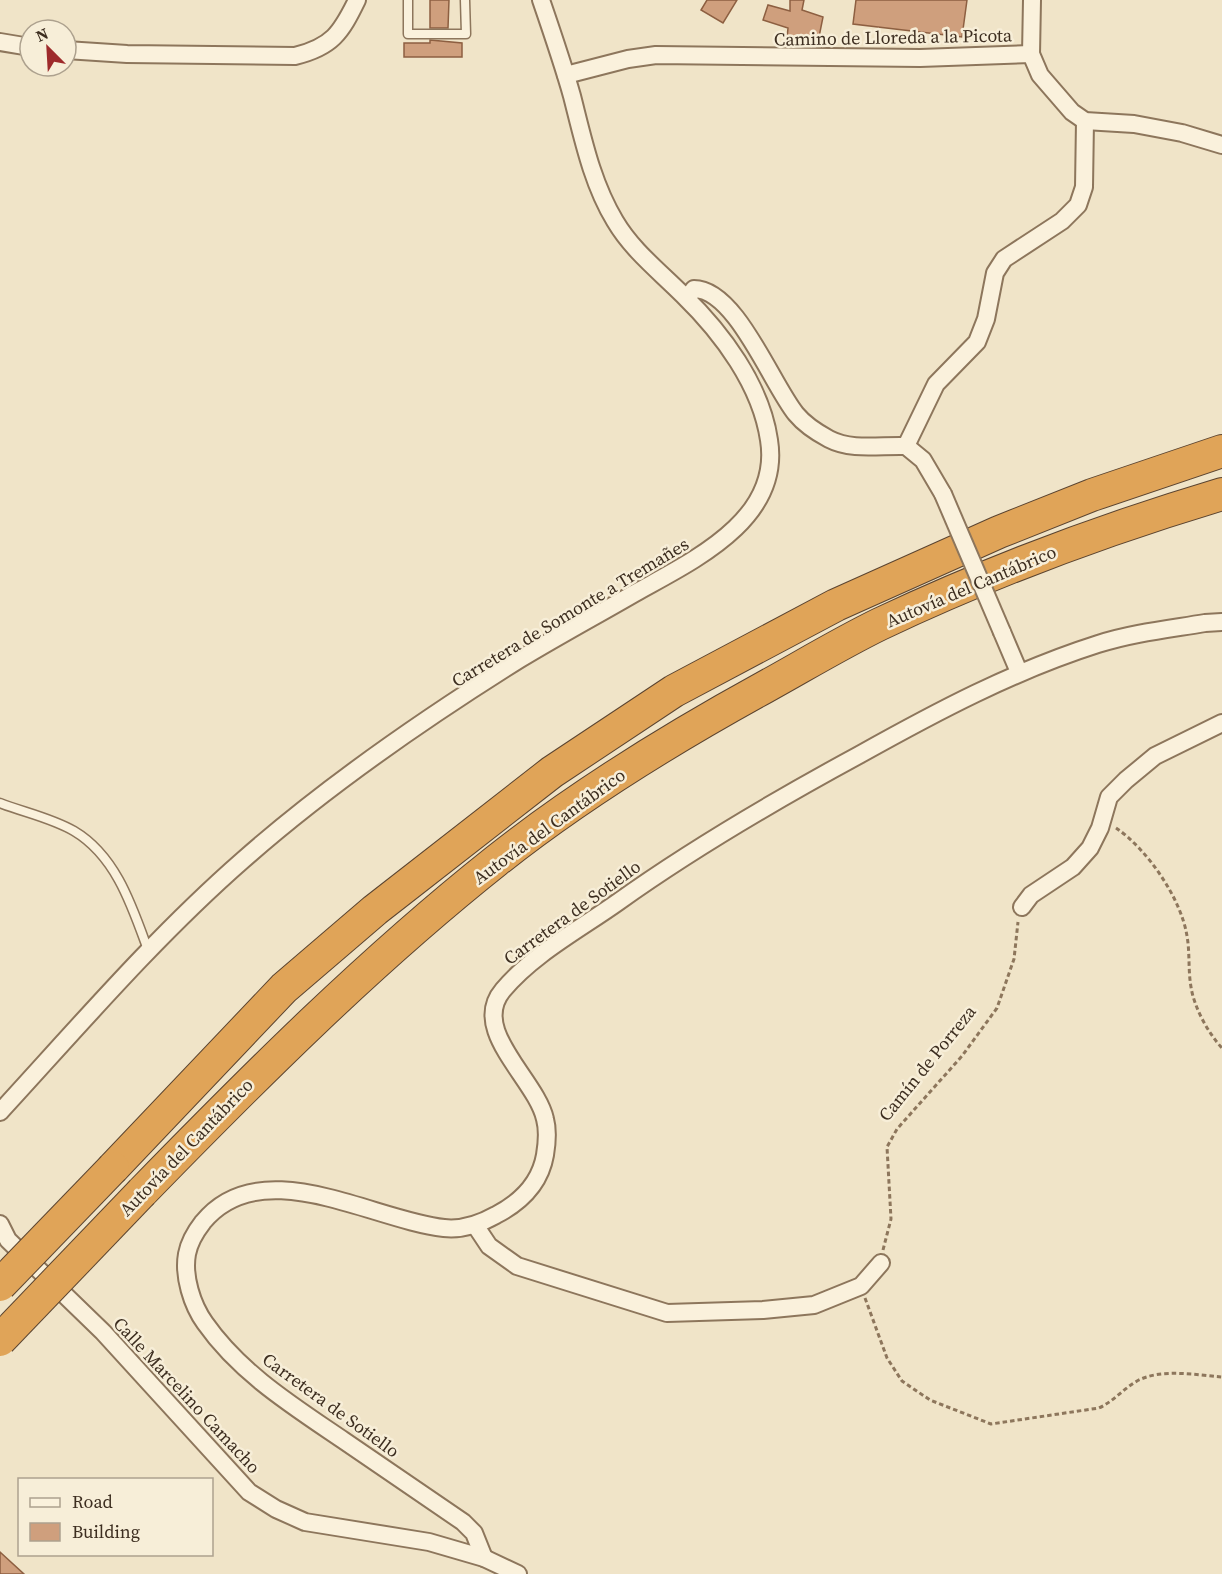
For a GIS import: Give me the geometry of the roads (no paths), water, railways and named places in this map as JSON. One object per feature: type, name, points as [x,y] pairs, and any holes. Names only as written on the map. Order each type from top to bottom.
[{"type":"highway","name":"Autovía del Cantábrico","points":[[0,1285],[284,988],[375,910],[552,772],[674,691],[836,605],[999,532],[1092,495],[1219,451]]},
{"type":"highway","name":"Autovía del Cantábrico","points":[[0,1340],[266,1065],[406,936],[498,860],[594,791],[692,727],[878,625],[1008,567],[1107,531],[1222,494]]},
{"type":"street","points":[[78,51],[127,54],[295,56],[315,51],[334,39],[357,0]]},
{"type":"street","name":"Carretera de Somonte a Tremañes","points":[[0,1112],[148,950],[243,860],[391,745],[521,658],[708,552],[738,526],[757,502],[767,478],[770,445],[763,410],[728,349],[687,298],[627,239],[604,201],[593,175],[566,75],[541,0]]},
{"type":"street","points":[[1031,54],[1032,0]]},
{"type":"street","points":[[0,42],[18,45]]},
{"type":"street","name":"Camino de Lloreda a la Picota","points":[[566,75],[628,58],[656,55],[897,58],[1031,54],[1040,75],[1072,112],[1085,121]]},
{"type":"street","points":[[906,446],[936,384],[977,342],[986,320],[995,273],[1004,259],[1062,220],[1078,206],[1084,187],[1085,121],[1134,124],[1182,133],[1222,145]]},
{"type":"street","points":[[687,298],[694,290],[701,289],[717,299],[737,320],[781,391],[809,427],[831,440],[857,447],[906,446],[923,460],[943,494],[1020,672]]},
{"type":"street","name":"Carretera de Sotiello","points":[[484,1558],[474,1533],[463,1522],[261,1382],[203,1321],[193,1302],[187,1274],[187,1251],[198,1229],[213,1211],[229,1199],[253,1192],[307,1193],[445,1228],[475,1226],[506,1210],[534,1186],[543,1167],[548,1142],[546,1121],[541,1106],[499,1039],[493,1023],[496,999],[507,985],[542,957],[677,860],[753,813],[941,709],[1020,672],[1124,637],[1222,622]]},
{"type":"street","points":[[1023,907],[1031,895],[1073,867],[1090,848],[1102,822],[1109,797],[1147,762],[1176,743],[1222,723]]},
{"type":"street","name":"Calle Marcelino Camacho","points":[[0,1224],[8,1240],[103,1332],[249,1492],[276,1509],[306,1522],[429,1542],[484,1558],[519,1574]]},
{"type":"street","points":[[475,1226],[489,1246],[517,1266],[667,1312],[763,1310],[814,1305],[861,1286],[881,1263]]},
{"type":"lane","points":[[408,0],[408,34],[466,34],[465,0]]},
{"type":"lane","points":[[0,803],[74,831],[105,857],[129,898],[148,950]]}]
